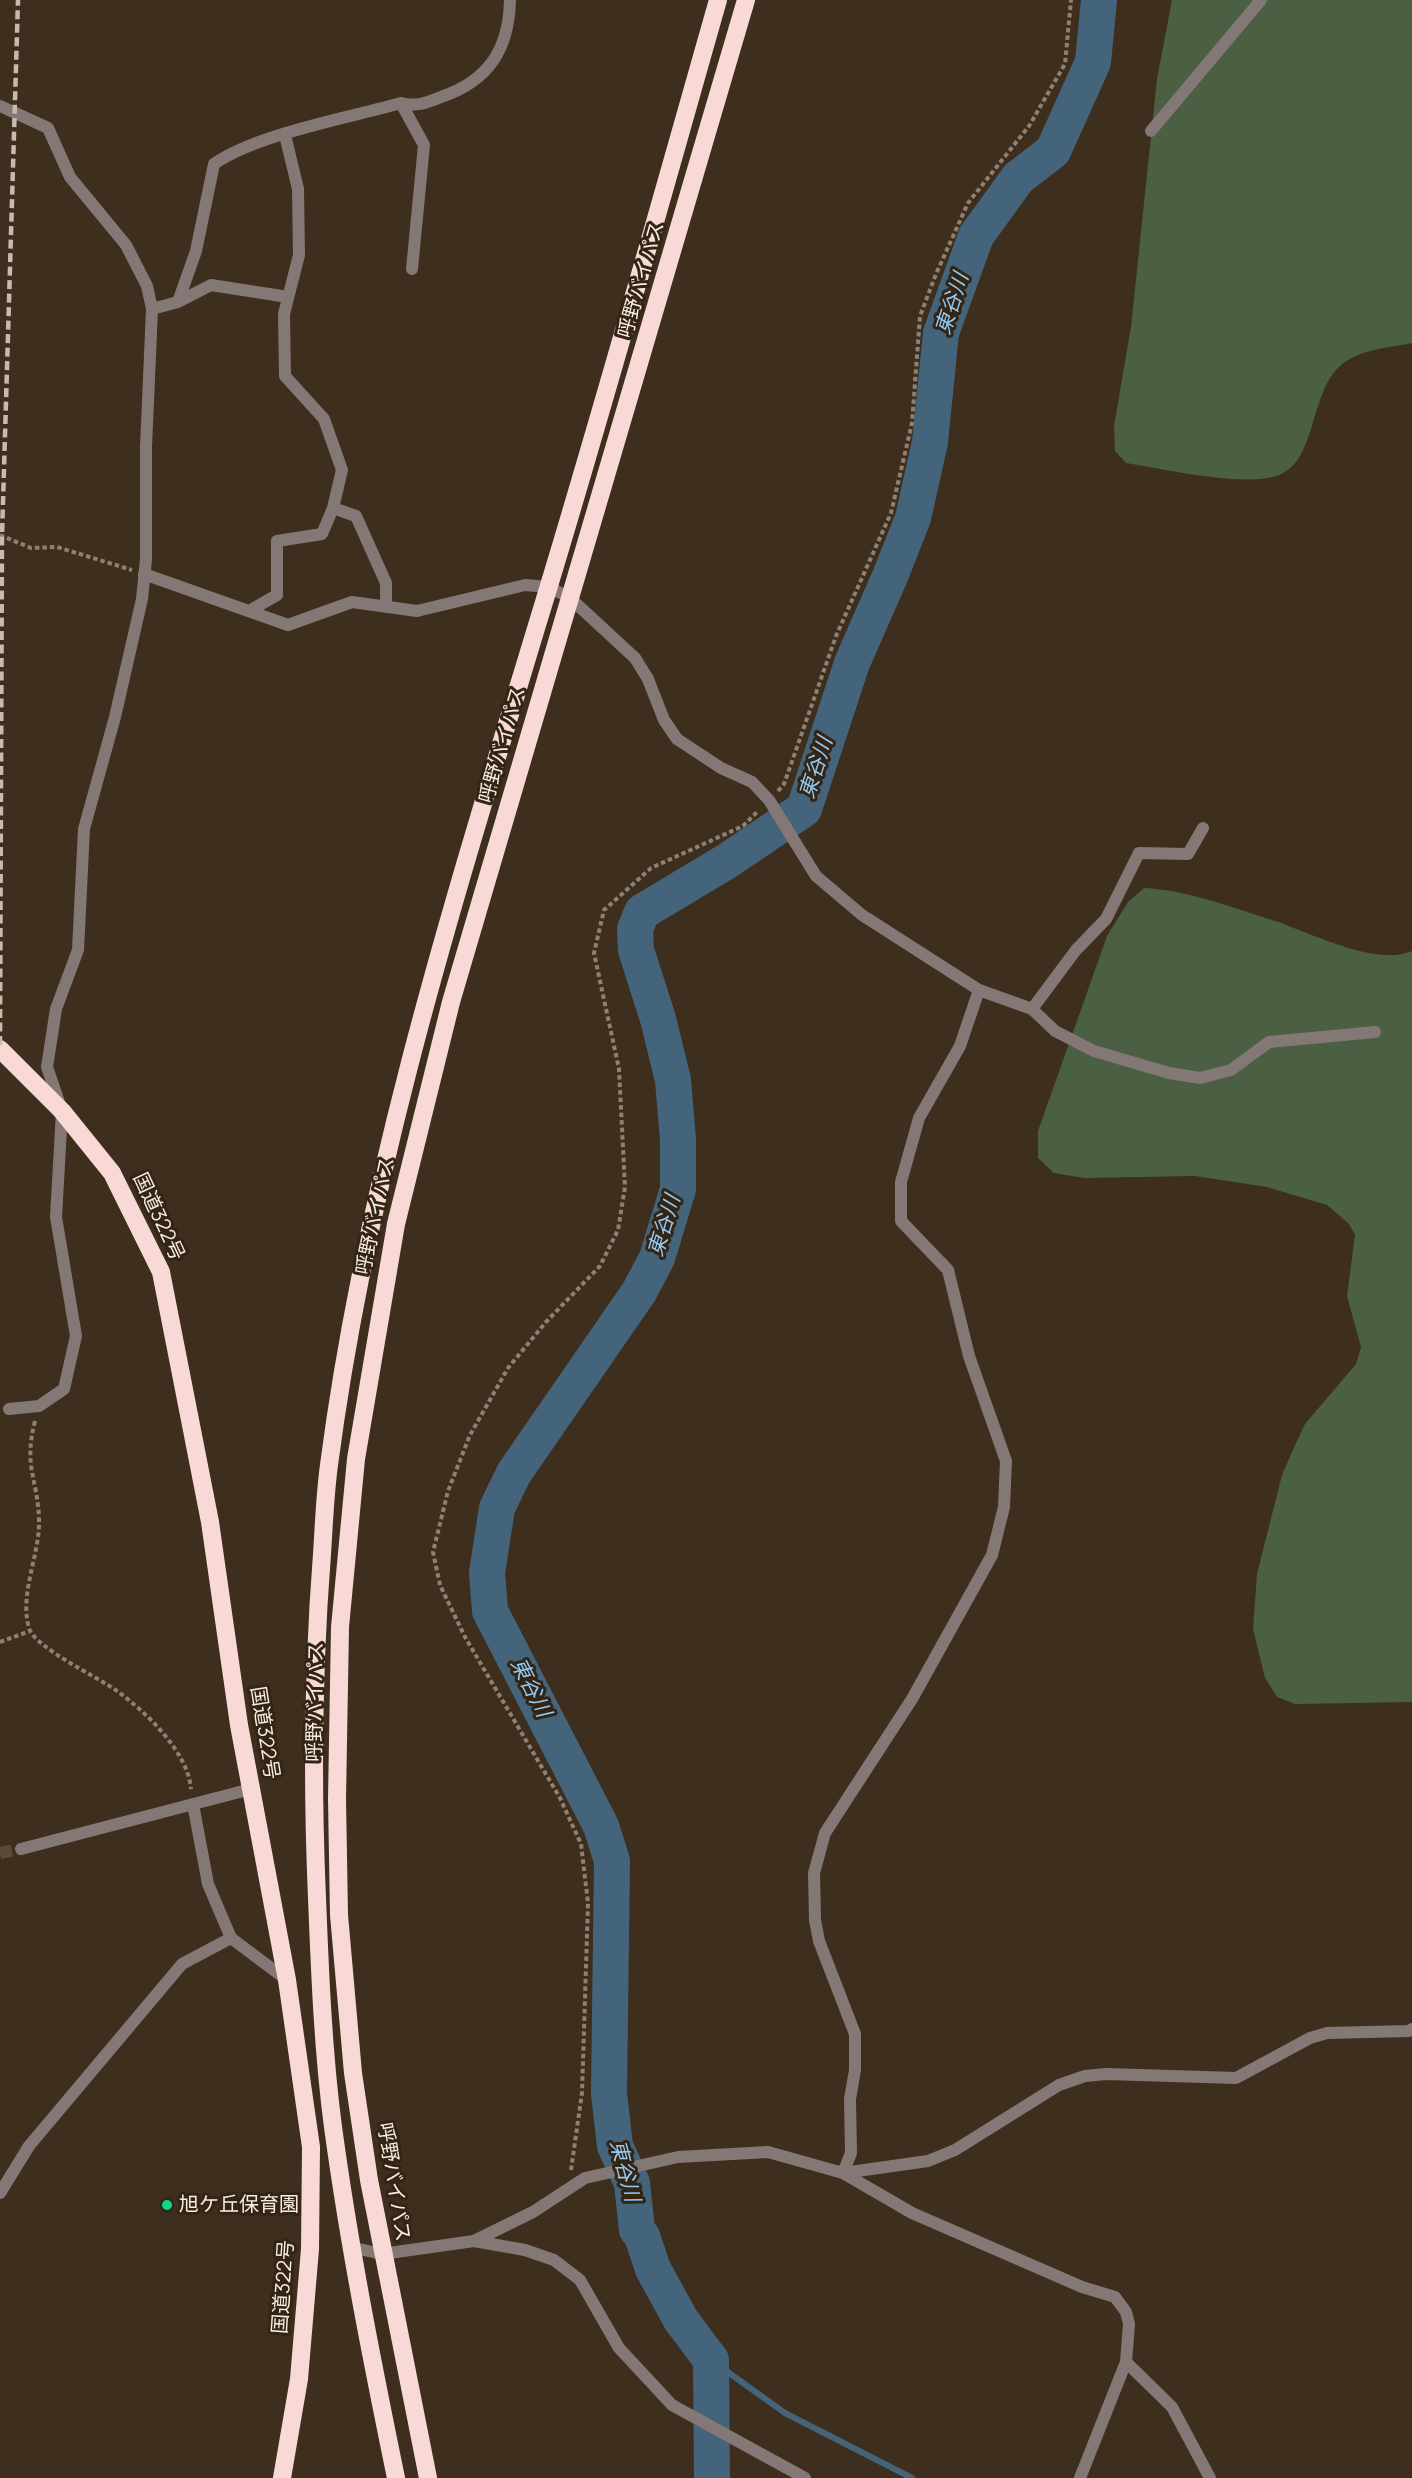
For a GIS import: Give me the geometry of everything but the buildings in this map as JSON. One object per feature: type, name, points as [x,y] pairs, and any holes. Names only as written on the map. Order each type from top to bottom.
[{"type":"highway","name":"呼野バイパス","points":[[396,2478],[350,2247],[332,2118],[324,2024],[313,1820],[315,1673],[329,1467],[364,1261],[387,1150],[465,861],[549,587],[718,0]]},
{"type":"highway","name":"呼野バイパス","points":[[428,2478],[382,2254],[353,2073],[339,1915],[337,1799],[340,1627],[356,1459],[396,1224],[452,1002],[746,0]]},
{"type":"highway","name":"国道322号","points":[[0,1049],[62,1111],[112,1173],[161,1272],[210,1522],[251,1789],[287,1980],[311,2146],[310,2238],[299,2379],[282,2478]]},
{"type":"street","points":[[178,302],[196,251],[214,164],[230,152],[285,135],[402,104],[416,106],[463,90],[494,63],[507,37],[510,0]]},
{"type":"street","points":[[1151,131],[1261,0]]},
{"type":"street","points":[[402,104],[424,145],[412,270]]},
{"type":"street","points":[[0,106],[48,128],[70,177],[126,245],[147,286],[152,309],[142,599],[117,707],[84,829],[78,950],[54,1021],[47,1067],[62,1111],[56,1217],[76,1336],[64,1389],[39,1406],[9,1409]]},
{"type":"street","points":[[249,611],[277,595],[277,541],[322,534],[333,508],[342,470],[324,419],[285,376],[284,314],[299,255],[298,189],[285,135]]},
{"type":"street","points":[[152,309],[178,302],[211,285],[288,297]]},
{"type":"street","points":[[333,508],[356,516],[386,583],[386,606]]},
{"type":"street","points":[[144,574],[288,625],[352,602],[417,611],[525,585],[549,587],[570,598],[635,658],[648,679],[664,720],[677,739],[721,768],[752,782],[769,800],[816,876],[862,915],[979,990],[1032,1009],[1055,1031],[1094,1051],[1169,1073],[1200,1078],[1231,1070],[1269,1042],[1375,1032]]},
{"type":"street","points":[[1032,1009],[1076,950],[1106,919],[1139,853],[1188,854],[1203,828]]},
{"type":"street","points":[[843,2173],[851,2153],[850,2099],[855,2070],[855,2034],[819,1941],[815,1920],[814,1873],[818,1852],[825,1833],[912,1699],[992,1555],[1004,1507],[1006,1461],[969,1356],[948,1270],[901,1221],[901,1182],[919,1118],[960,1046],[979,990]]},
{"type":"street","points":[[21,1848],[251,1789]]},
{"type":"street","points":[[193,1804],[208,1884],[231,1938],[287,1980]]},
{"type":"street","points":[[0,2193],[29,2146],[182,1964],[231,1938]]},
{"type":"street","points":[[843,2173],[928,2161],[955,2150],[1059,2085],[1085,2076],[1106,2074],[1236,2078],[1310,2038],[1327,2033],[1392,2033],[1412,2029]]},
{"type":"street","points":[[474,2241],[533,2212],[585,2178],[678,2157],[768,2152],[843,2173],[912,2213],[1082,2287],[1115,2297],[1126,2312],[1129,2324],[1126,2362],[1080,2478]]},
{"type":"street","points":[[350,2247],[382,2254],[474,2241],[525,2250],[554,2260],[580,2280],[620,2348],[672,2405],[805,2478]]},
{"type":"street","points":[[1126,2362],[1172,2407],[1210,2478]]},
{"type":"path","points":[[568,2188],[583,2082],[588,1903],[581,1844],[560,1798],[465,1637],[440,1585],[433,1552],[448,1491],[470,1436],[508,1368],[546,1322],[600,1266],[618,1230],[625,1187],[619,1069],[594,953],[604,910],[651,868],[743,826],[784,784],[836,636],[891,513],[912,423],[920,316],[968,203],[1029,126],[1065,64],[1071,0]]},
{"type":"path","points":[[0,535],[31,548],[57,547],[144,574]]},
{"type":"path","points":[[39,1406],[29,1445],[29,1463],[39,1520],[26,1613],[30,1631],[52,1651],[117,1691],[177,1749],[190,1775],[193,1804]]},
{"type":"path","points":[[0,1642],[30,1631]]},
{"type":"green space","points":[[1172,0],[1412,0],[1412,343],[1364,353],[1339,367],[1323,393],[1300,456],[1291,467],[1279,475],[1246,479],[1204,476],[1126,463],[1115,451],[1114,426],[1131,327],[1157,79]]},
{"type":"green space","points":[[1144,888],[1160,889],[1209,900],[1361,951],[1379,955],[1397,955],[1412,951],[1412,1702],[1295,1704],[1277,1697],[1265,1678],[1253,1629],[1257,1574],[1282,1475],[1305,1424],[1356,1364],[1361,1347],[1347,1296],[1355,1235],[1349,1224],[1327,1205],[1267,1187],[1195,1176],[1084,1178],[1054,1173],[1038,1158],[1038,1131],[1107,936],[1128,902]]},
{"type":"waterway","name":"東谷川","points":[[712,2478],[711,2360],[681,2320],[653,2269],[642,2236],[637,2230],[632,2183],[615,2146],[609,2093],[612,1861],[601,1826],[490,1611],[487,1573],[497,1508],[514,1473],[639,1292],[657,1258],[678,1189],[678,1140],[673,1080],[658,1019],[636,950],[635,929],[642,912],[727,861],[804,809],[852,663],[913,518],[930,442],[941,333],[976,236],[1018,178],[1053,151],[1093,62],[1099,0]]},
{"type":"waterway","points":[[711,2360],[785,2413],[912,2478]]},
{"type":"tunnel","points":[[0,1853],[21,1849]]},
{"type":"railway","points":[[0,1045],[2,536],[18,0]]},
{"type":"place","name":"旭ケ丘保育園","points":[[167,2205]]}]
